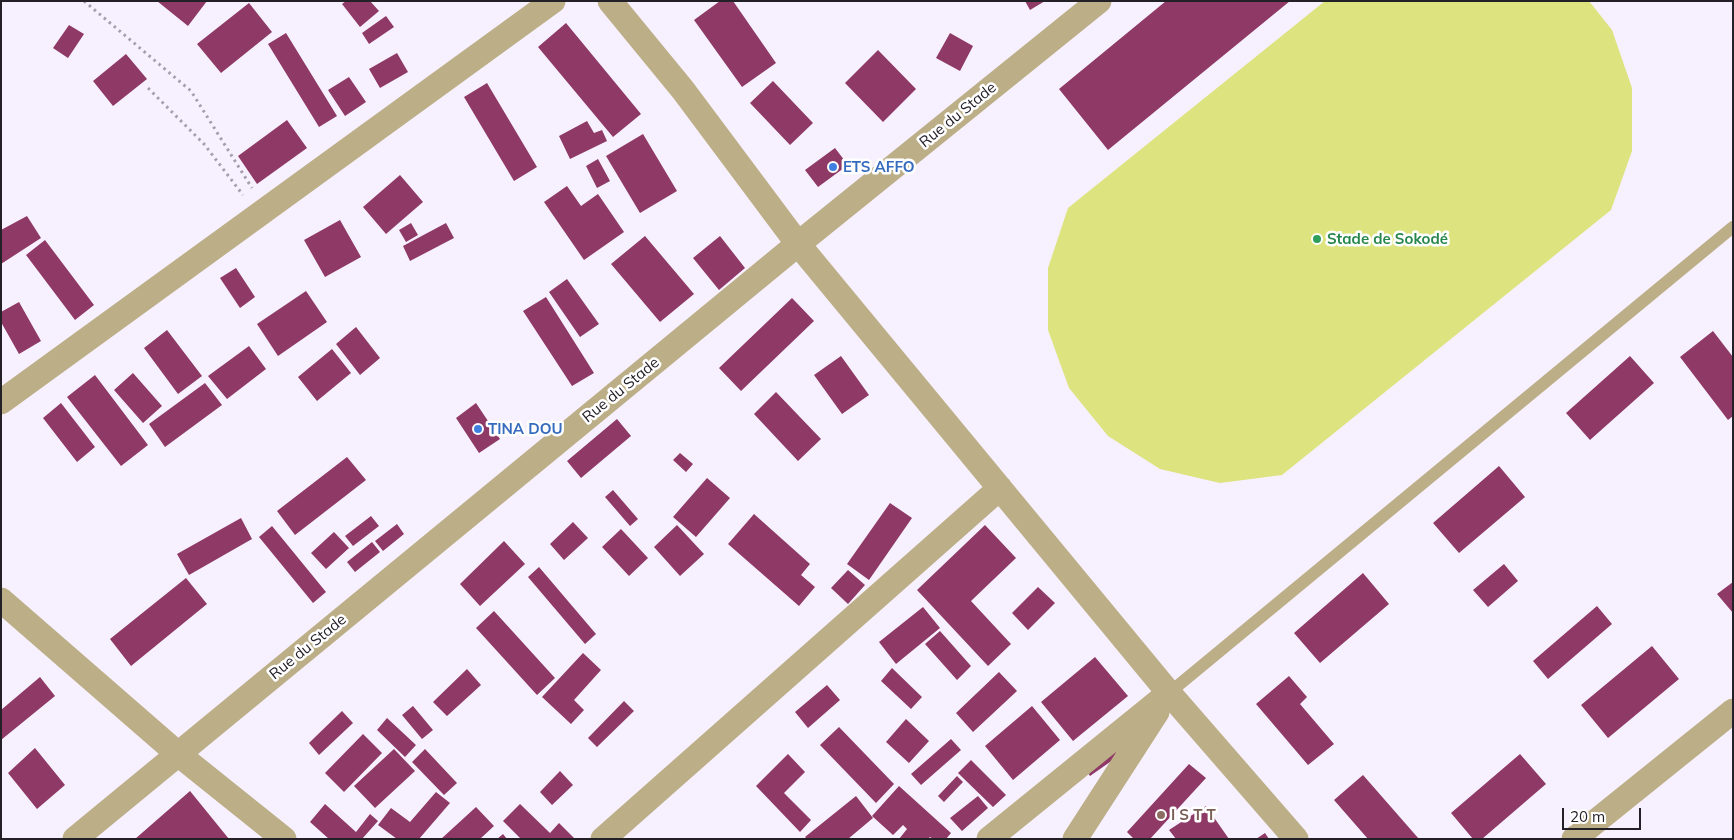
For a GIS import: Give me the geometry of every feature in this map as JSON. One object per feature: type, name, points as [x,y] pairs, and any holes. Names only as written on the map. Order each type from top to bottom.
[{"type":"street","points":[[1,402],[553,1]]},
{"type":"street","points":[[610,1],[683,90],[798,244],[1169,693],[1296,839]]},
{"type":"street","name":"Rue du Stade","points":[[75,839],[798,244],[1099,1]]},
{"type":"street","points":[[603,839],[1000,488]]},
{"type":"street","points":[[1,600],[178,754],[284,839]]},
{"type":"street","points":[[989,839],[1169,693]]},
{"type":"street","points":[[1075,839],[1169,693]]},
{"type":"street","points":[[1574,839],[1733,711]]},
{"type":"lane","points":[[1169,693],[1733,227]]},
{"type":"path","points":[[84,1],[191,91],[262,212]]},
{"type":"path","points":[[148,88],[204,144],[262,212]]},
{"type":"green space","name":"Stade de Sokodé","points":[[1325,1],[1589,1],[1612,30],[1632,88],[1632,151],[1611,210],[1282,475],[1220,483],[1160,469],[1108,436],[1069,388],[1048,330],[1048,268],[1068,208]]},
{"type":"building","points":[[157,1],[207,1],[188,26]]},
{"type":"building","points":[[346,1],[370,1],[379,11],[360,27],[342,4]]},
{"type":"building","points":[[720,1],[733,1],[776,63],[742,87],[694,20]]},
{"type":"building","points":[[1025,1],[1045,1],[1030,10]]},
{"type":"building","points":[[1166,1],[1290,1],[1108,150],[1059,89]]},
{"type":"building","points":[[249,3],[272,32],[221,73],[197,44]]},
{"type":"building","points":[[386,16],[394,27],[369,44],[362,33]]},
{"type":"building","points":[[566,23],[641,114],[613,137],[538,47]]},
{"type":"building","points":[[69,25],[84,34],[68,58],[53,48]]},
{"type":"building","points":[[286,33],[337,116],[319,127],[268,44]]},
{"type":"building","points":[[950,33],[973,46],[960,71],[936,58]]},
{"type":"building","points":[[878,50],[916,89],[883,122],[845,83]]},
{"type":"building","points":[[397,53],[408,72],[380,88],[369,69]]},
{"type":"building","points":[[126,54],[147,79],[113,106],[93,81]]},
{"type":"building","points":[[349,77],[366,102],[345,116],[328,90]]},
{"type":"building","points":[[773,81],[813,123],[790,145],[750,103]]},
{"type":"building","points":[[487,83],[537,167],[514,181],[464,97]]},
{"type":"building","points":[[287,120],[307,148],[257,184],[238,156]]},
{"type":"building","points":[[587,121],[594,133],[602,130],[607,141],[570,159],[559,136]]},
{"type":"building","points":[[643,134],[677,191],[640,213],[606,156]]},
{"type":"building","points":[[835,148],[848,165],[818,187],[805,170]]},
{"type":"building","points":[[598,159],[610,181],[597,188],[586,166]]},
{"type":"building","points":[[400,175],[423,202],[386,234],[363,207]]},
{"type":"building","points":[[567,186],[581,206],[598,194],[624,232],[584,260],[544,202]]},
{"type":"building","points":[[27,216],[41,238],[1,264],[1,230]]},
{"type":"building","points":[[340,220],[361,257],[325,277],[304,240]]},
{"type":"building","points":[[411,223],[418,235],[406,242],[399,230]]},
{"type":"building","points":[[446,223],[454,238],[410,261],[403,246]]},
{"type":"building","points":[[645,236],[694,294],[660,322],[611,264]]},
{"type":"building","points":[[720,236],[745,268],[719,290],[693,258]]},
{"type":"building","points":[[45,240],[94,305],[75,320],[26,255]]},
{"type":"building","points":[[236,268],[255,297],[240,308],[220,278]]},
{"type":"building","points":[[567,279],[599,324],[580,337],[549,292]]},
{"type":"building","points":[[306,291],[327,322],[278,356],[257,324]]},
{"type":"building","points":[[546,297],[594,373],[572,386],[523,311]]},
{"type":"building","points":[[792,298],[814,321],[741,391],[719,368]]},
{"type":"building","points":[[19,302],[41,341],[19,354],[1,322],[1,312]]},
{"type":"building","points":[[356,327],[380,358],[360,375],[336,344]]},
{"type":"building","points":[[167,330],[202,376],[178,394],[144,348]]},
{"type":"building","points":[[1713,331],[1733,357],[1733,416],[1728,420],[1680,357]]},
{"type":"building","points":[[249,346],[266,369],[227,399],[208,376]]},
{"type":"building","points":[[332,349],[351,373],[317,401],[298,377]]},
{"type":"building","points":[[841,356],[869,395],[842,414],[814,375]]},
{"type":"building","points":[[1630,356],[1654,383],[1590,440],[1566,413]]},
{"type":"building","points":[[133,373],[162,406],[143,423],[114,390]]},
{"type":"building","points":[[95,375],[148,445],[121,466],[67,397]]},
{"type":"building","points":[[205,383],[222,405],[165,447],[149,424]]},
{"type":"building","points":[[776,392],[821,439],[798,461],[754,414]]},
{"type":"building","points":[[61,403],[95,447],[77,462],[43,418]]},
{"type":"building","points":[[476,403],[500,439],[479,453],[456,418]]},
{"type":"building","points":[[617,419],[631,436],[581,478],[567,461]]},
{"type":"building","points":[[680,453],[693,464],[686,472],[673,460]]},
{"type":"building","points":[[347,457],[366,480],[295,535],[277,511]]},
{"type":"building","points":[[1499,466],[1525,497],[1459,553],[1433,523]]},
{"type":"building","points":[[707,478],[730,498],[696,537],[673,517]]},
{"type":"building","points":[[613,490],[638,519],[630,526],[605,497]]},
{"type":"building","points":[[890,503],[912,518],[869,580],[847,564]]},
{"type":"building","points":[[754,514],[810,564],[801,575],[815,587],[799,606],[728,544]]},
{"type":"building","points":[[371,516],[379,526],[353,546],[345,536]]},
{"type":"building","points":[[241,518],[252,539],[189,575],[177,554]]},
{"type":"building","points":[[573,522],[588,538],[564,560],[550,544]]},
{"type":"building","points":[[397,524],[404,534],[383,551],[375,541]]},
{"type":"building","points":[[677,525],[704,554],[680,576],[654,547]]},
{"type":"building","points":[[985,525],[1016,558],[971,601],[1011,644],[988,666],[917,590]]},
{"type":"building","points":[[272,526],[326,592],[313,603],[259,537]]},
{"type":"building","points":[[621,529],[648,558],[629,576],[602,547]]},
{"type":"building","points":[[334,532],[349,548],[326,569],[311,553]]},
{"type":"building","points":[[504,541],[525,564],[480,606],[460,584]]},
{"type":"building","points":[[372,542],[380,552],[355,572],[347,562]]},
{"type":"building","points":[[1504,564],[1518,581],[1488,607],[1473,590]]},
{"type":"building","points":[[539,567],[596,634],[585,644],[528,577]]},
{"type":"building","points":[[848,570],[865,585],[848,604],[831,588]]},
{"type":"building","points":[[1363,573],[1389,604],[1320,663],[1294,633]]},
{"type":"building","points":[[186,578],[207,604],[131,666],[110,639]]},
{"type":"building","points":[[1733,582],[1733,613],[1717,594]]},
{"type":"building","points":[[1038,587],[1055,603],[1028,630],[1012,613]]},
{"type":"building","points":[[1597,606],[1612,624],[1548,679],[1533,661]]},
{"type":"building","points":[[923,607],[940,628],[896,664],[879,642]]},
{"type":"building","points":[[494,611],[555,678],[537,695],[476,628]]},
{"type":"building","points":[[940,631],[971,666],[957,680],[925,644]]},
{"type":"building","points":[[1652,646],[1679,679],[1608,738],[1581,705]]},
{"type":"building","points":[[583,653],[601,670],[574,700],[584,710],[571,724],[542,697]]},
{"type":"building","points":[[1095,657],[1128,696],[1073,741],[1041,702]]},
{"type":"building","points":[[892,668],[922,697],[911,709],[881,681]]},
{"type":"building","points":[[467,669],[481,685],[447,716],[433,702]]},
{"type":"building","points":[[999,672],[1017,691],[973,732],[956,713]]},
{"type":"building","points":[[1289,676],[1307,697],[1300,704],[1334,744],[1308,765],[1256,704]]},
{"type":"building","points":[[40,677],[55,696],[1,740],[1,710]]},
{"type":"building","points":[[827,685],[840,700],[808,728],[795,712]]},
{"type":"building","points":[[624,701],[634,711],[597,747],[588,738]]},
{"type":"building","points":[[413,706],[433,730],[422,739],[402,715]]},
{"type":"building","points":[[1032,706],[1060,740],[1013,780],[985,746]]},
{"type":"building","points":[[342,711],[353,723],[319,755],[309,743]]},
{"type":"building","points":[[387,718],[416,745],[405,757],[377,730]]},
{"type":"building","points":[[906,719],[929,741],[909,763],[886,742]]},
{"type":"building","points":[[839,727],[894,784],[876,803],[820,745]]},
{"type":"building","points":[[363,734],[382,753],[344,792],[325,773]]},
{"type":"building","points":[[951,739],[961,750],[921,785],[911,774]]},
{"type":"building","points":[[1126,742],[1130,748],[1090,776],[1086,770]]},
{"type":"building","points":[[35,748],[65,785],[37,809],[8,773]]},
{"type":"building","points":[[394,749],[415,771],[375,808],[354,786]]},
{"type":"building","points":[[425,749],[457,783],[444,795],[412,762]]},
{"type":"building","points":[[788,754],[805,772],[784,793],[811,820],[800,832],[756,786]]},
{"type":"building","points":[[1520,754],[1546,784],[1482,839],[1473,839],[1451,813]]},
{"type":"building","points":[[971,760],[1006,795],[993,807],[958,773]]},
{"type":"building","points":[[1189,764],[1206,778],[1150,839],[1134,839],[1127,832]]},
{"type":"building","points":[[560,771],[573,785],[552,805],[540,792]]},
{"type":"building","points":[[1363,775],[1419,839],[1368,839],[1334,800]]},
{"type":"building","points":[[957,776],[963,782],[944,802],[938,796]]},
{"type":"building","points":[[899,786],[951,833],[946,839],[933,839],[930,837],[928,839],[899,839],[907,829],[903,825],[893,835],[872,816]]},
{"type":"building","points":[[190,791],[229,839],[135,839]]},
{"type":"building","points":[[436,792],[450,803],[419,839],[397,839],[378,825],[391,808],[410,822]]},
{"type":"building","points":[[856,796],[873,818],[848,839],[807,839],[805,837]]},
{"type":"building","points":[[978,796],[988,808],[962,831],[950,818]]},
{"type":"building","points":[[325,804],[356,832],[370,814],[378,821],[362,839],[329,839],[310,822]]},
{"type":"building","points":[[520,804],[550,833],[559,823],[575,839],[521,839],[503,821]]},
{"type":"building","points":[[1206,806],[1229,839],[1176,839],[1169,830]]},
{"type":"building","points":[[476,807],[494,826],[480,839],[441,839]]},
{"type":"building","points":[[1265,833],[1269,839],[1256,839]]},
{"type":"building","points":[[503,834],[507,839],[497,839]]},
{"type":"place","name":"ETS AFFO","points":[[833,167]]},
{"type":"place","name":"Stade de Sokodé","points":[[1317,239]]},
{"type":"place","name":"TINA DOU","points":[[478,429]]},
{"type":"place","name":"I S T T","points":[[1161,815]]}]
